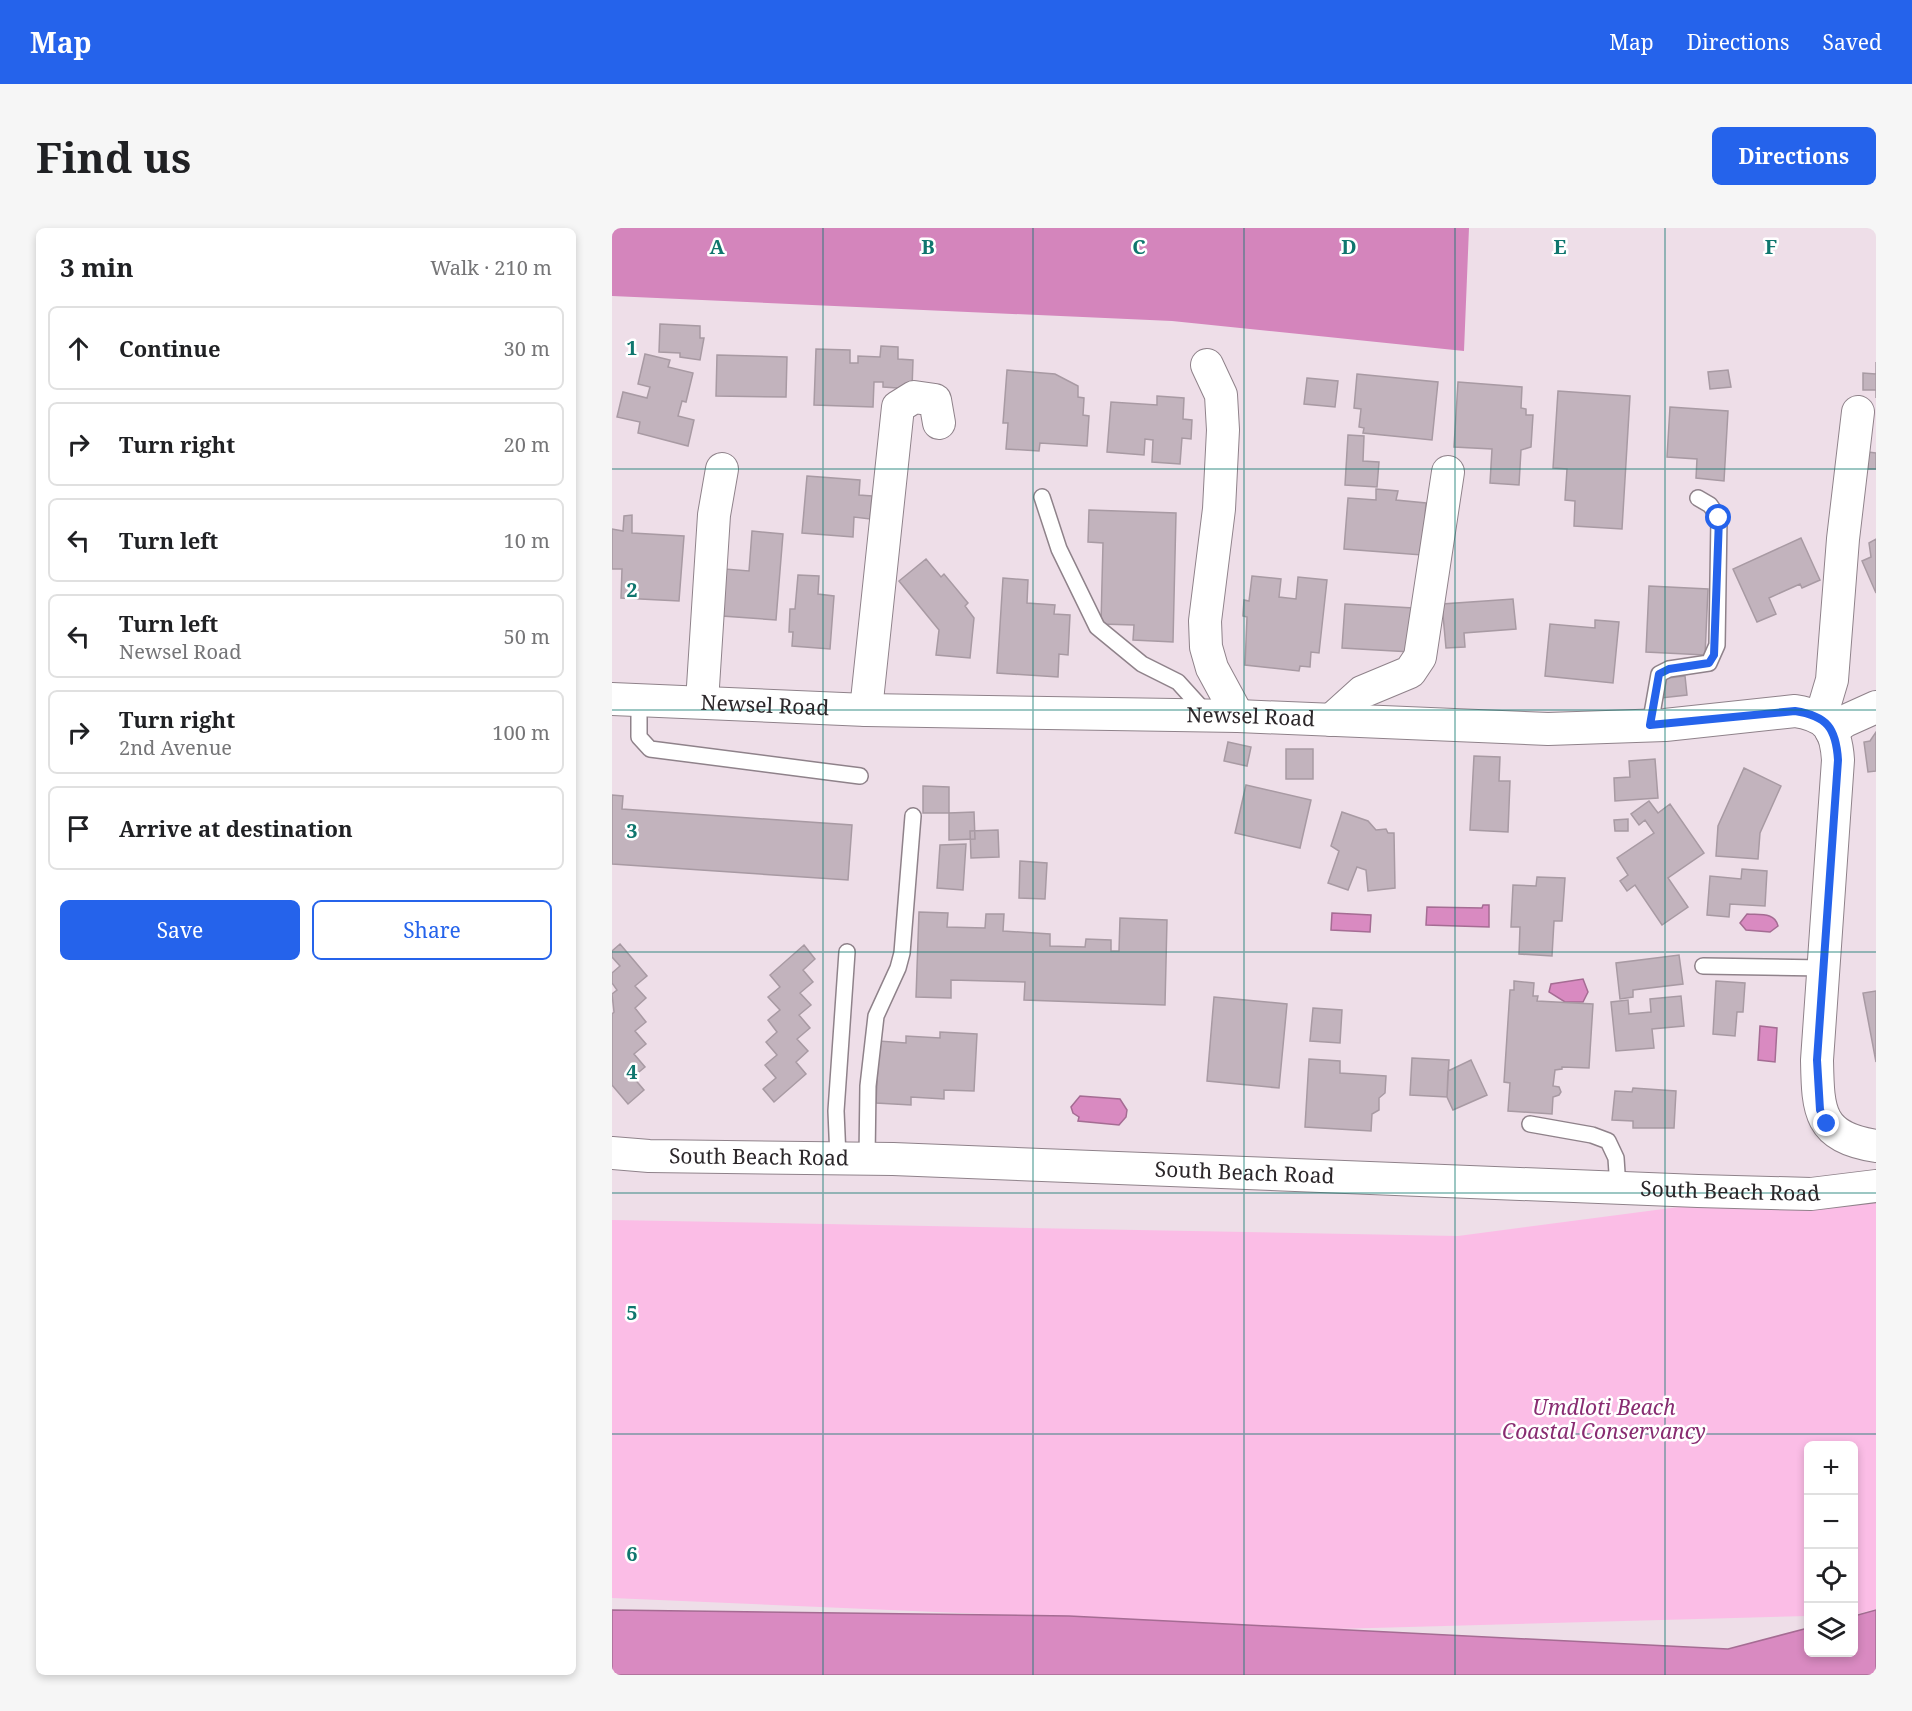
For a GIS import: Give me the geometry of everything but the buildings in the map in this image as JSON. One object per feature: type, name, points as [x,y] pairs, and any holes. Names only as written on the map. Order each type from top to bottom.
[{"type":"street","points":[[1207,364],[1221,394],[1223,430],[1219,509],[1205,621],[1206,647],[1224,716]]},
{"type":"street","points":[[866,710],[898,407],[914,397],[935,400],[939,423]]},
{"type":"street","points":[[1858,412],[1843,539],[1832,680],[1826,724],[1838,760],[1817,1060],[1820,1110],[1827,1124],[1841,1137],[1876,1146]]},
{"type":"street","points":[[702,702],[714,515],[722,469]]},
{"type":"street","points":[[1331,720],[1362,692],[1410,672],[1420,657],[1448,472]]},
{"type":"street","name":"Newsel Road","points":[[625,699],[866,710],[1224,716],[1548,729],[1650,725],[1795,711],[1826,724]]},
{"type":"street","points":[[1826,724],[1845,721],[1876,707]]},
{"type":"street","name":"South Beach Road","points":[[614,1150],[1811,1194],[1876,1186]]},
{"type":"lane","points":[[1042,497],[1059,549],[1097,627],[1142,664],[1178,682],[1224,716]]},
{"type":"lane","points":[[1650,725],[1659,674],[1669,669],[1709,663],[1717,645],[1719,518],[1710,505],[1698,498]]},
{"type":"lane","points":[[625,699],[641,742],[650,749],[860,776]]},
{"type":"lane","points":[[853,1158],[868,1086],[876,1016],[898,968],[902,953],[913,816]]},
{"type":"lane","points":[[847,952],[836,1111],[853,1158]]},
{"type":"lane","points":[[1702,966],[1823,968]]},
{"type":"lane","points":[[1530,1124],[1592,1135],[1608,1141],[1616,1158],[1618,1188]]},
{"type":"green space","name":"Umdloti Beach Coastal Conservancy","points":[[1876,1181],[1876,1609],[1858,1614],[1858,1441],[1804,1441],[1804,1616],[1336,1629],[612,1598],[612,1220],[1458,1236]]},
{"type":"shaded area","points":[[612,228],[1469,228],[1464,351],[1172,321],[612,296]]},
{"type":"shaded area","points":[[1483,905],[1489,905],[1489,927],[1426,925],[1427,907],[1482,908]]},
{"type":"shaded area","points":[[1332,913],[1371,915],[1370,932],[1331,930]]},
{"type":"shaded area","points":[[1747,914],[1770,916],[1774,918],[1778,926],[1770,932],[1746,930],[1740,923]]},
{"type":"shaded area","points":[[1583,979],[1588,992],[1583,1002],[1565,1002],[1549,992],[1551,984]]},
{"type":"shaded area","points":[[1760,1026],[1777,1028],[1775,1062],[1758,1060]]},
{"type":"shaded area","points":[[1080,1096],[1120,1099],[1127,1110],[1126,1117],[1119,1125],[1078,1121],[1079,1117],[1073,1113],[1071,1107]]},
{"type":"shaded area","points":[[612,1610],[1069,1616],[1728,1649],[1804,1629],[1804,1657],[1858,1657],[1858,1615],[1876,1610],[1876,1675],[612,1675]]},
{"type":"route","points":[[1719,518],[1717,645],[1713,659],[1709,663],[1669,669],[1659,674],[1650,725],[1795,711],[1816,714],[1831,730],[1838,752],[1838,760],[1817,1060],[1820,1110],[1827,1124]]}]
